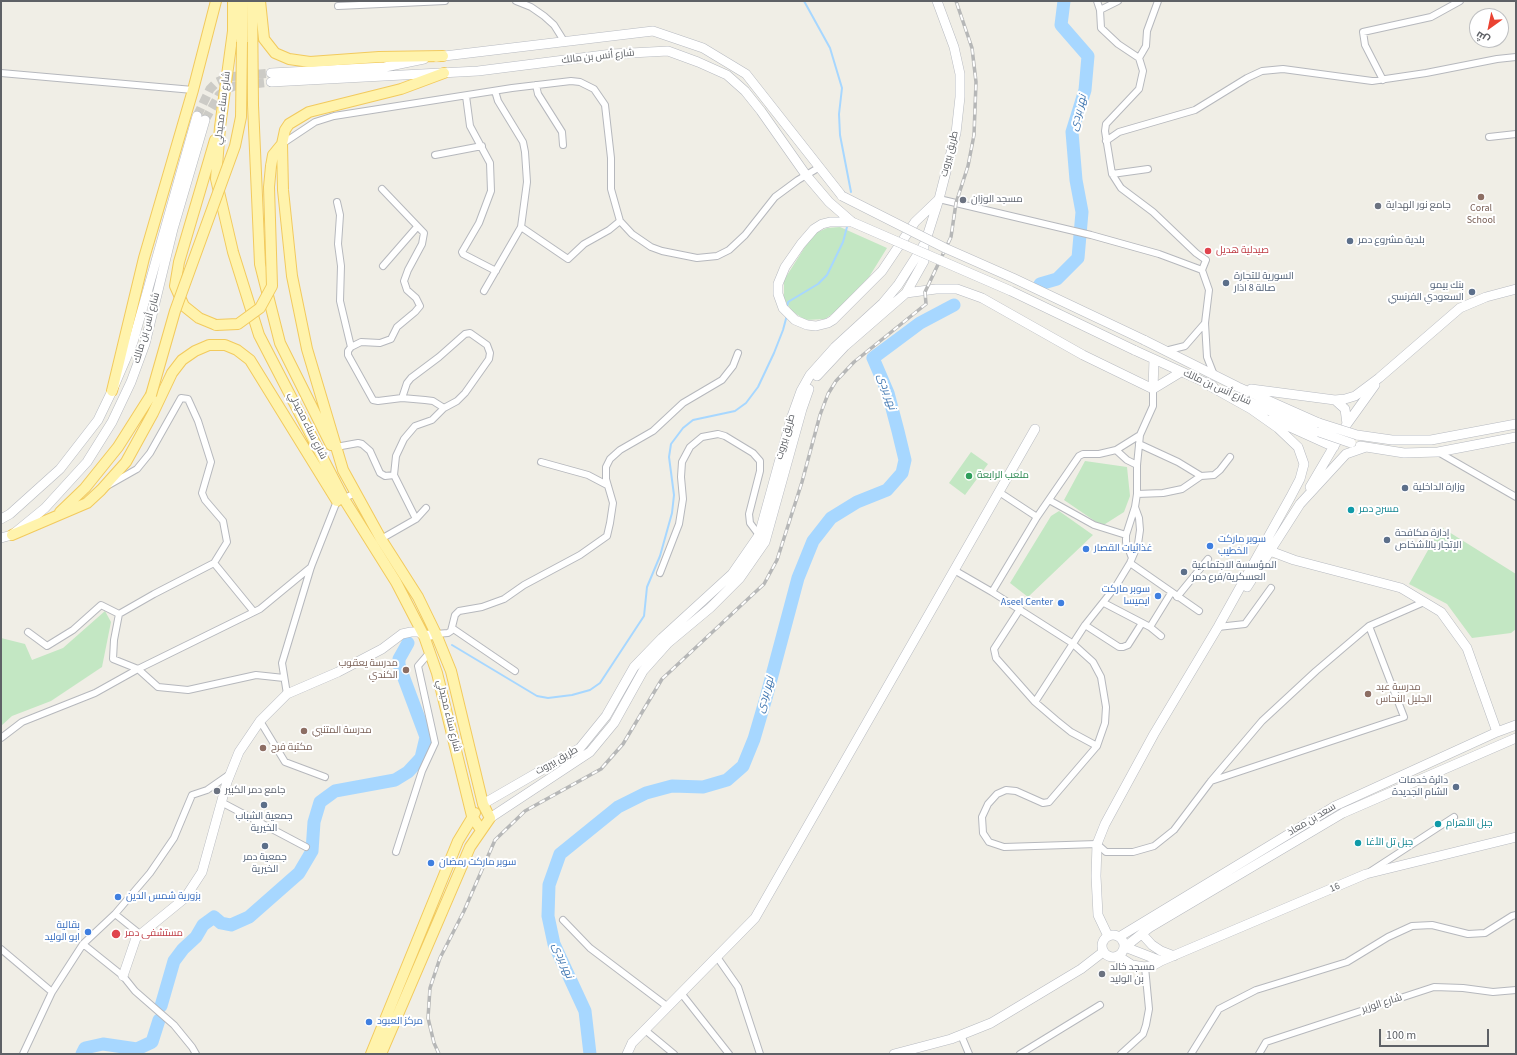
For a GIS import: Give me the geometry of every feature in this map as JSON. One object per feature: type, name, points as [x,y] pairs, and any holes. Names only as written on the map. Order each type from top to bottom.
[{"type":"main road","points":[[112,391],[144,258],[193,90],[216,1]]},
{"type":"main road","name":"شارع سناء محيدلي","points":[[232,1],[232,31],[220,127],[216,179],[233,252],[260,335],[341,500],[396,582],[424,636],[430,652],[472,816],[480,830]]},
{"type":"main road","points":[[54,517],[85,488],[118,447],[151,395],[175,311],[235,146],[241,117],[242,1]]},
{"type":"main road","name":"شارع سناء محيدلي","points":[[252,1],[253,105],[260,264],[280,343],[343,470]]},
{"type":"main road","points":[[260,1],[264,39],[275,52],[289,59],[310,62],[380,57],[443,56]]},
{"type":"main road","points":[[381,1054],[470,847],[480,830],[490,818],[483,804],[451,671],[436,634],[418,597],[381,539],[343,470],[307,350],[292,276],[283,190],[282,144],[285,130],[289,124],[309,112],[401,89],[444,73]]},
{"type":"main road","points":[[220,127],[179,262],[175,286],[184,306],[199,318],[216,325],[238,324],[260,308],[272,286],[269,186],[273,155],[282,144]]},
{"type":"main road","points":[[12,535],[87,503],[101,490],[126,462],[154,413],[172,373],[182,360],[195,351],[209,345],[225,345],[237,350],[250,360],[341,500]]},
{"type":"main road","points":[[371,1054],[458,841],[472,816],[483,804]]},
{"type":"street","points":[[338,6],[367,3],[445,1]]},
{"type":"street","points":[[516,1],[531,7],[544,16],[554,25],[564,41]]},
{"type":"street","name":"طريق بيروت","points":[[483,804],[580,748],[606,716],[634,667],[662,638],[732,574],[759,535],[791,419],[801,391],[810,375],[839,342],[883,303],[898,285],[925,243],[939,199],[959,116],[960,74],[954,48],[937,1]]},
{"type":"street","points":[[1097,1],[1100,10],[1101,28],[1118,44],[1139,58],[1143,71],[1139,89],[1106,124],[1106,141],[1112,174],[1121,188],[1153,212],[1196,253],[1206,260],[1202,270],[1209,290],[1205,323],[1207,357],[1214,375]]},
{"type":"street","points":[[1100,10],[1118,1]]},
{"type":"street","points":[[1139,58],[1146,46],[1147,31],[1158,1]]},
{"type":"street","points":[[1383,80],[1366,45],[1363,32],[1431,17],[1460,1]]},
{"type":"street","name":"شارع أنس بن مالك","points":[[1516,424],[1431,440],[1392,440],[1357,435],[1319,423],[1238,387],[1144,340],[1013,278],[945,248],[842,196],[818,168],[746,74],[703,48],[653,31],[443,56],[385,67],[271,77],[478,71],[612,54],[668,51],[727,75],[745,92],[761,111],[806,175],[829,202],[852,222],[1011,291],[1208,385],[1319,432],[1366,447],[1404,453],[1438,452],[1516,437]]},
{"type":"street","points":[[1106,141],[1119,132],[1195,110],[1247,78],[1262,71],[1284,69],[1363,80],[1383,80],[1497,59],[1516,57]]},
{"type":"street","points":[[1,73],[193,90]]},
{"type":"street","points":[[282,144],[315,122],[334,116],[536,85],[571,81],[587,85],[600,95],[608,113],[611,158],[611,189],[620,221],[641,241],[662,251],[697,258],[717,256],[729,250],[745,235],[775,197],[818,168]]},
{"type":"street","points":[[536,85],[538,94],[562,132],[563,145]]},
{"type":"street","points":[[484,291],[521,227],[527,182],[523,142],[498,101],[496,91]]},
{"type":"street","points":[[466,96],[470,126],[490,163],[492,191],[480,223],[462,252],[463,254],[496,271]]},
{"type":"street","name":"شارع أنس بن مالك","points":[[1,519],[10,514],[60,469],[98,420],[133,342],[201,118],[145,344],[131,382],[112,422],[87,462],[45,508],[12,535],[1,538]]},
{"type":"street","points":[[1489,137],[1516,134]]},
{"type":"street","points":[[435,155],[482,146]]},
{"type":"street","points":[[1112,174],[1148,169]]},
{"type":"street","points":[[350,347],[366,341],[380,343],[387,342],[394,336],[401,323],[419,309],[419,302],[407,290],[404,281],[424,239],[422,230],[417,227],[382,189]]},
{"type":"street","points":[[852,222],[822,224],[808,236],[785,268],[778,284],[780,301],[789,316],[801,323],[816,326],[833,320],[882,272],[915,222],[939,199],[1091,235],[1159,254],[1202,270]]},
{"type":"street","points":[[337,202],[340,215],[338,244],[341,266],[340,301],[350,347],[348,355],[365,387],[374,400],[378,401],[402,398],[433,401],[444,408]]},
{"type":"street","points":[[521,227],[568,259],[584,244],[610,230],[620,221]]},
{"type":"street","points":[[383,266],[417,227]]},
{"type":"street","points":[[490,818],[590,752],[614,723],[643,671],[668,643],[710,608],[740,578],[765,542],[802,409],[815,378],[845,346],[906,293],[924,261],[925,243]]},
{"type":"street","points":[[1238,387],[1335,400],[1355,396],[1379,378],[1460,308],[1486,297],[1516,288]]},
{"type":"street","points":[[906,293],[936,289],[957,289],[982,298],[1083,355],[1154,389]]},
{"type":"street","points":[[1165,351],[1185,346],[1205,323]]},
{"type":"street","points":[[402,398],[407,383],[411,378],[439,357],[465,334],[470,332],[487,345],[490,353],[489,359],[465,393],[457,401],[444,408],[432,420],[415,426],[404,439],[396,456],[394,476],[416,518]]},
{"type":"street","points":[[123,976],[136,938],[185,898],[202,872],[230,774],[239,752],[260,721],[287,694],[338,672],[382,649],[402,634],[419,632],[424,636],[448,633],[452,628],[455,615],[459,611],[482,607],[504,599],[524,585],[580,554],[606,536],[610,523],[612,503],[607,485],[606,467],[614,454],[653,432],[683,403],[722,380],[733,366],[738,353]]},
{"type":"street","points":[[1154,359],[1153,406],[1140,435],[1137,465],[1138,494],[1126,535],[1126,542],[1131,560],[1174,595],[1199,611]]},
{"type":"street","points":[[1154,389],[1180,372]]},
{"type":"street","points":[[1266,550],[1300,504],[1348,424],[1379,378]]},
{"type":"street","points":[[1208,385],[1251,409],[1334,447]]},
{"type":"street","points":[[101,490],[137,469],[150,453],[181,398],[186,398],[198,421],[212,462],[202,493],[205,500],[223,521],[227,542],[214,563],[119,614]]},
{"type":"street","points":[[1335,400],[1345,409],[1348,424]]},
{"type":"street","points":[[1108,936],[1098,915],[1096,876],[1098,844],[1105,824],[1150,741],[1228,609],[1244,591],[1266,550],[1295,489],[1304,464],[1298,447],[1278,428],[1251,409]]},
{"type":"street","points":[[627,1054],[632,1043],[755,918],[1035,429]]},
{"type":"street","points":[[660,573],[680,518],[683,498],[681,477],[682,462],[690,447],[702,437],[718,434],[725,436],[754,453],[760,461],[760,471],[748,514],[750,523],[759,535]]},
{"type":"street","points":[[992,592],[1037,517],[1079,456],[1083,454],[1098,454],[1116,450],[1140,435]]},
{"type":"street","points":[[336,447],[358,443],[362,444],[370,451],[380,472],[385,476],[394,476]]},
{"type":"street","points":[[1139,444],[1178,462],[1201,476]]},
{"type":"street","points":[[1300,504],[1346,454],[1366,447]]},
{"type":"street","points":[[1116,450],[1127,460],[1137,465]]},
{"type":"street","points":[[1438,452],[1516,497]]},
{"type":"street","points":[[1138,494],[1163,494],[1182,489],[1201,476],[1214,475],[1220,470],[1230,456]]},
{"type":"street","points":[[541,462],[588,475],[607,485]]},
{"type":"street","points":[[999,492],[1037,517]]},
{"type":"street","points":[[287,694],[282,663],[310,567],[341,500],[356,493]]},
{"type":"street","points":[[1049,500],[1094,525],[1126,535]]},
{"type":"street","points":[[1035,702],[1084,625],[1104,603],[1131,560],[1138,544],[1140,530],[1139,518],[1135,507]]},
{"type":"street","points":[[381,539],[416,518],[426,508]]},
{"type":"street","points":[[1266,550],[1294,560],[1401,588],[1441,612],[1467,648],[1497,732]]},
{"type":"street","points":[[1150,627],[1174,595],[1208,559]]},
{"type":"street","points":[[214,563],[254,612]]},
{"type":"street","points":[[1,738],[22,722],[95,693],[138,669],[260,609],[310,567]]},
{"type":"street","points":[[954,570],[992,592],[1072,643],[1093,662],[1102,677],[1106,707],[1105,723],[1097,746],[1049,802],[1043,803],[1016,791],[1006,790],[997,794],[988,804],[982,817],[983,833],[989,842],[1004,847],[1098,844],[1106,852],[1133,852],[1154,846],[1174,830],[1211,781],[1262,721],[1316,671],[1369,626],[1424,602]]},
{"type":"street","points":[[1218,627],[1245,624],[1271,588]]},
{"type":"street","points":[[1104,603],[1150,627],[1161,636]]},
{"type":"street","points":[[28,632],[47,646],[73,630],[101,606],[119,614]]},
{"type":"street","points":[[1020,610],[994,649],[996,658],[1035,702],[1071,732],[1097,746]]},
{"type":"street","points":[[119,614],[113,659],[138,669],[158,687],[188,690],[256,675],[284,678]]},
{"type":"street","points":[[1084,625],[1119,647],[1123,647],[1128,644],[1142,623]]},
{"type":"street","points":[[1211,781],[1404,717],[1369,626]]},
{"type":"street","points":[[452,628],[515,671]]},
{"type":"street","points":[[396,852],[422,771],[435,743],[418,666],[430,652]]},
{"type":"street","points":[[260,721],[285,762],[325,777]]},
{"type":"street","name":"سعد بن معاذ","points":[[1119,937],[1335,806],[1497,732],[1516,725]]},
{"type":"street","name":"سعد بن معاذ","points":[[1124,947],[1142,934],[1343,813],[1516,738]]},
{"type":"street","points":[[23,1054],[52,992],[83,944],[115,914],[150,873],[174,838],[192,795],[207,790],[230,774]]},
{"type":"street","points":[[221,802],[306,847]]},
{"type":"street","points":[[1366,874],[1454,817]]},
{"type":"street","name":"16","points":[[1145,967],[1154,966],[1161,961],[1366,874],[1516,837]]},
{"type":"street","points":[[115,914],[140,934]]},
{"type":"street","points":[[1191,1054],[1219,1009],[1256,990],[1347,962],[1388,936],[1412,926],[1432,925],[1468,934],[1485,933],[1516,915]]},
{"type":"street","points":[[563,920],[590,948],[668,1007]]},
{"type":"street","points":[[1142,934],[1148,941],[1161,951],[1174,956]]},
{"type":"street","points":[[1103,952],[1112,957],[1123,953],[1123,941],[1119,937],[1108,936]]},
{"type":"street","points":[[1103,952],[1103,941],[1108,936]]},
{"type":"street","points":[[83,944],[123,976],[135,992],[174,1025],[196,1054]]},
{"type":"street","points":[[1124,947],[1161,961]]},
{"type":"street","points":[[1,949],[52,992]]},
{"type":"street","points":[[894,1054],[961,1035],[991,1023],[1081,969],[1103,952]]},
{"type":"street","points":[[1118,956],[1132,964],[1145,967],[1149,1009],[1143,1034],[1121,1054]]},
{"type":"street","points":[[717,957],[738,987],[760,1054]]},
{"type":"street","name":"شارع الوزير","points":[[1258,1054],[1266,1042],[1434,987],[1462,988],[1493,992],[1516,990]]},
{"type":"street","points":[[681,993],[729,1054]]},
{"type":"street","points":[[1020,1054],[1100,1005]]},
{"type":"street","points":[[645,1030],[671,1053]]},
{"type":"street","points":[[961,1035],[969,1054]]},
{"type":"green space","points":[[840,227],[887,248],[869,277],[835,312],[825,319],[805,320],[792,311],[784,299],[784,280],[810,239],[816,233],[827,228]]},
{"type":"green space","points":[[971,452],[988,464],[965,495],[949,483]]},
{"type":"green space","points":[[1085,461],[1127,467],[1130,496],[1124,512],[1102,526],[1064,500]]},
{"type":"green space","points":[[1059,511],[1093,535],[1028,597],[1010,583],[1051,516]]},
{"type":"green space","points":[[1441,527],[1516,574],[1516,629],[1511,633],[1472,638],[1447,604],[1409,584]]},
{"type":"green space","points":[[105,611],[111,622],[102,667],[51,701],[12,716],[1,726],[1,638],[25,644],[32,660],[63,648]]},
{"type":"waterway","points":[[804,1],[830,48],[842,88],[839,114],[840,135],[851,192]]},
{"type":"waterway","name":"نهر بردى","points":[[1040,284],[1057,279],[1078,258],[1082,212],[1076,180],[1072,132],[1085,90],[1088,56],[1061,25],[1064,1]]},
{"type":"waterway","points":[[787,307],[788,302],[818,284],[827,275],[843,242],[847,227]]},
{"type":"waterway","name":"نهر بردى","points":[[590,1054],[585,1011],[554,944],[548,916],[549,885],[560,854],[618,807],[646,793],[672,786],[703,787],[727,780],[743,766],[754,739],[766,698],[798,578],[813,541],[831,518],[857,502],[887,490],[902,473],[905,460],[898,431],[888,393],[873,358],[920,323],[954,305]]},
{"type":"waterway","points":[[452,645],[537,696],[548,698],[572,695],[590,690],[600,683],[644,616],[647,587],[660,556],[672,513],[674,495],[669,457],[671,444],[683,428],[693,420],[735,411],[746,403],[758,387],[774,353],[787,315]]},
{"type":"waterway","points":[[161,1006],[174,961],[183,949],[196,937],[203,925],[214,917],[221,923],[231,925],[249,917],[299,873],[312,851],[314,822],[320,802],[335,791],[395,780],[408,772],[421,758],[426,737],[399,665],[399,659],[408,643]]},
{"type":"waterway","points":[[82,1054],[85,1048],[103,1044],[137,1049],[152,1042],[159,1020]]},
{"type":"tunnel","points":[[197,116],[210,89],[217,82],[228,77],[271,73]]},
{"type":"tunnel","points":[[205,120],[219,95],[227,89],[234,86],[271,82]]},
{"type":"railway","points":[[439,1054],[434,1043],[428,1018],[430,988],[440,958],[464,911],[495,840],[525,811],[601,769],[623,744],[662,679],[764,584],[777,560],[802,482],[820,415],[828,394],[836,381],[854,362],[926,304],[925,292],[951,237],[956,203],[968,166],[974,135],[976,82],[972,48],[956,1]]},
{"type":"place","name":"Coral School","points":[[1481,197]]},
{"type":"place","name":"مسجد الوزان","points":[[963,200]]},
{"type":"place","name":"جامع نور الهداية","points":[[1378,206]]},
{"type":"place","name":"بلدية مشروع دمر","points":[[1350,241]]},
{"type":"place","name":"صيدلية هديل","points":[[1208,251]]},
{"type":"place","name":"السورية للتجارة صالة 8 اذار","points":[[1226,283]]},
{"type":"place","name":"بنك بيمو السعودي الفرنسي","points":[[1472,292]]},
{"type":"place","name":"ملعب الرابعة","points":[[969,476]]},
{"type":"place","name":"وزارة الداخلية","points":[[1405,488]]},
{"type":"place","name":"مسرح دمر","points":[[1351,510]]},
{"type":"place","name":"إدارة مكافحة الإتجار بالأشخاص","points":[[1387,540]]},
{"type":"place","name":"سوبر ماركت الخطيب","points":[[1210,546]]},
{"type":"place","name":"غذائيات القصار","points":[[1086,549]]},
{"type":"place","name":"المؤسسة الاجتماعية العسكرية/فرع دمر","points":[[1184,572]]},
{"type":"place","name":"سوبر ماركت ايميسا","points":[[1158,596]]},
{"type":"place","name":"Aseel Center","points":[[1061,603]]},
{"type":"place","name":"مدرسة يعقوب الكندي","points":[[406,670]]},
{"type":"place","name":"مدرسة عبد الجليل النحاس","points":[[1368,694]]},
{"type":"place","name":"مدرسة المتنبي","points":[[304,731]]},
{"type":"place","name":"مكتبة فرح","points":[[263,748]]},
{"type":"place","name":"دائرة خدمات الشام الجديدة","points":[[1456,787]]},
{"type":"place","name":"جامع دمر الكبير","points":[[217,791]]},
{"type":"place","name":"جمعية الشباب الخيرية","points":[[264,805]]},
{"type":"place","name":"جبل الأهرام","points":[[1438,824]]},
{"type":"place","name":"جبل تل الأغا","points":[[1358,843]]},
{"type":"place","name":"جمعية دمر الخيرية","points":[[265,846]]},
{"type":"place","name":"سوبر ماركت رمضان","points":[[431,863]]},
{"type":"place","name":"بزورية شمس الدين","points":[[118,897]]},
{"type":"place","name":"بقالية ابو الوليد","points":[[88,932]]},
{"type":"place","name":"مستشفى دمر","points":[[116,934]]},
{"type":"place","name":"مسجد خالد بن الوليد","points":[[1102,974]]},
{"type":"place","name":"مركز العبود","points":[[369,1022]]}]
